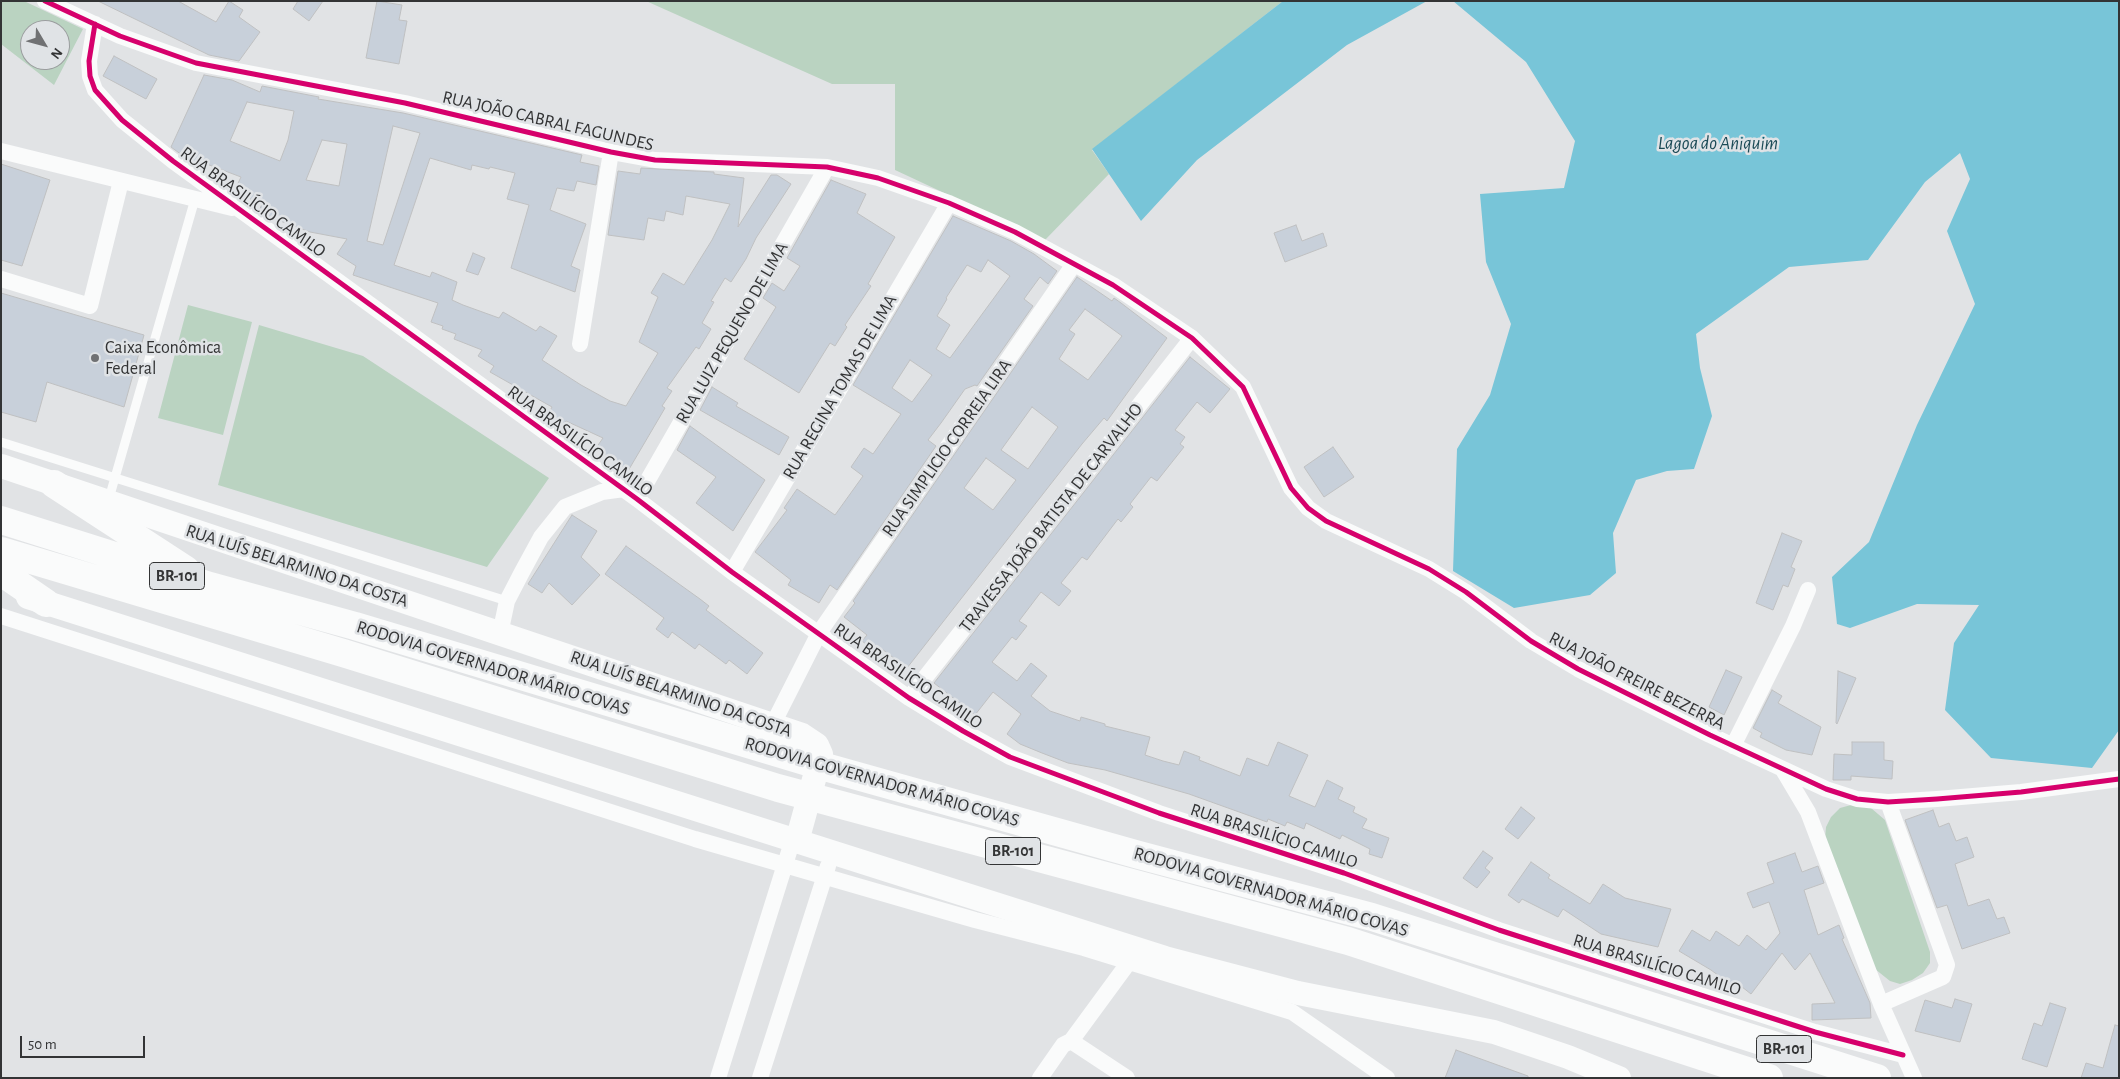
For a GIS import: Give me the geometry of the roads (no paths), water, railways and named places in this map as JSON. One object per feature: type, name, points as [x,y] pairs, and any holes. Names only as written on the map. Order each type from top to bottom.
[{"type":"highway","points":[[54,484],[210,586]]},
{"type":"highway","name":"RODOVIA GOVERNADOR MÁRIO COVAS","points":[[1,520],[210,586],[355,626],[818,765],[1362,915],[1877,1078]]},
{"type":"highway","name":"RODOVIA GOVERNADOR MÁRIO COVAS","points":[[1,551],[343,653],[778,788],[1356,944],[1769,1078]]},
{"type":"highway","points":[[1,572],[46,603]]},
{"type":"main road","name":"RUA LUÍS BELARMINO DA COSTA","points":[[1,466],[802,735],[816,745],[821,754],[799,834],[793,840]]},
{"type":"main road","points":[[1,588],[1174,961],[1298,993],[1494,1032],[1568,1057],[1619,1078]]},
{"type":"street","name":"RUA JOÃO CABRAL FAGUNDES","points":[[45,1],[156,50],[196,63],[405,103],[611,152],[655,160],[827,167],[878,178],[949,203],[1015,232],[1113,285],[1192,338],[1220,364]]},
{"type":"street","name":"RUA BRASILÍCIO CAMILO","points":[[95,24],[89,61],[90,76],[95,90],[122,120],[241,210],[630,494],[732,572],[819,632],[909,698],[963,731],[1010,757],[1159,813],[1344,873],[1499,930],[1815,1032],[1903,1055]]},
{"type":"street","points":[[1,151],[241,210]]},
{"type":"street","points":[[580,344],[611,152]]},
{"type":"street","name":"RUA LUIZ PEQUENO DE LIMA","points":[[630,494],[827,167]]},
{"type":"street","points":[[1,279],[90,306],[121,181]]},
{"type":"street","name":"RUA REGINA TOMAS DE LIMA","points":[[732,572],[949,203]]},
{"type":"street","name":"RUA SIMPLICIO CORREIA LIRA","points":[[773,724],[819,632],[1074,264]]},
{"type":"street","name":"TRAVESSA JOÃO BATISTA DE CARVALHO","points":[[909,698],[1192,338]]},
{"type":"street","name":"RUA JOÃO FREIRE BEZERRA","points":[[1220,364],[1243,387],[1291,488],[1308,508],[1326,521],[1429,569],[1466,592],[1531,641],[1578,669],[1826,790],[1857,799],[1888,802],[2021,792],[2119,779]]},
{"type":"street","points":[[500,634],[507,601],[541,537],[565,507],[602,492],[630,494]]},
{"type":"street","points":[[1733,746],[1808,590]]},
{"type":"street","points":[[1,616],[695,839],[975,920],[1066,943],[1292,1012],[1387,1078]]},
{"type":"street","points":[[1782,768],[1808,812],[1881,1004],[1914,1078]]},
{"type":"street","points":[[1881,1004],[1943,977],[1947,965],[1888,802]]},
{"type":"street","points":[[718,1078],[793,840]]},
{"type":"street","points":[[760,1078],[824,875],[833,853]]},
{"type":"street","points":[[1040,1078],[1063,1045],[1071,1041],[1130,962]]},
{"type":"street","points":[[1071,1041],[1127,1078]]},
{"type":"lane","points":[[108,503],[195,199]]},
{"type":"lane","points":[[1,442],[507,601]]},
{"type":"water","points":[[1283,1],[1427,1],[1347,45],[1197,160],[1141,221],[1092,149]]},
{"type":"water","name":"Lagoa do Aniquim","points":[[1453,1],[2119,1],[2119,730],[2092,768],[1991,758],[1945,710],[1954,643],[1979,605],[1917,604],[1850,628],[1837,624],[1832,577],[1869,542],[1917,425],[1975,304],[1947,231],[1970,179],[1960,153],[1925,182],[1868,260],[1789,267],[1696,334],[1700,368],[1712,416],[1694,469],[1667,471],[1636,480],[1613,533],[1616,573],[1590,595],[1514,608],[1453,571],[1457,449],[1490,395],[1511,324],[1486,262],[1480,194],[1564,188],[1575,141],[1526,62]]},
{"type":"place","name":"Caixa Econômica Federal","points":[[95,358]]}]
